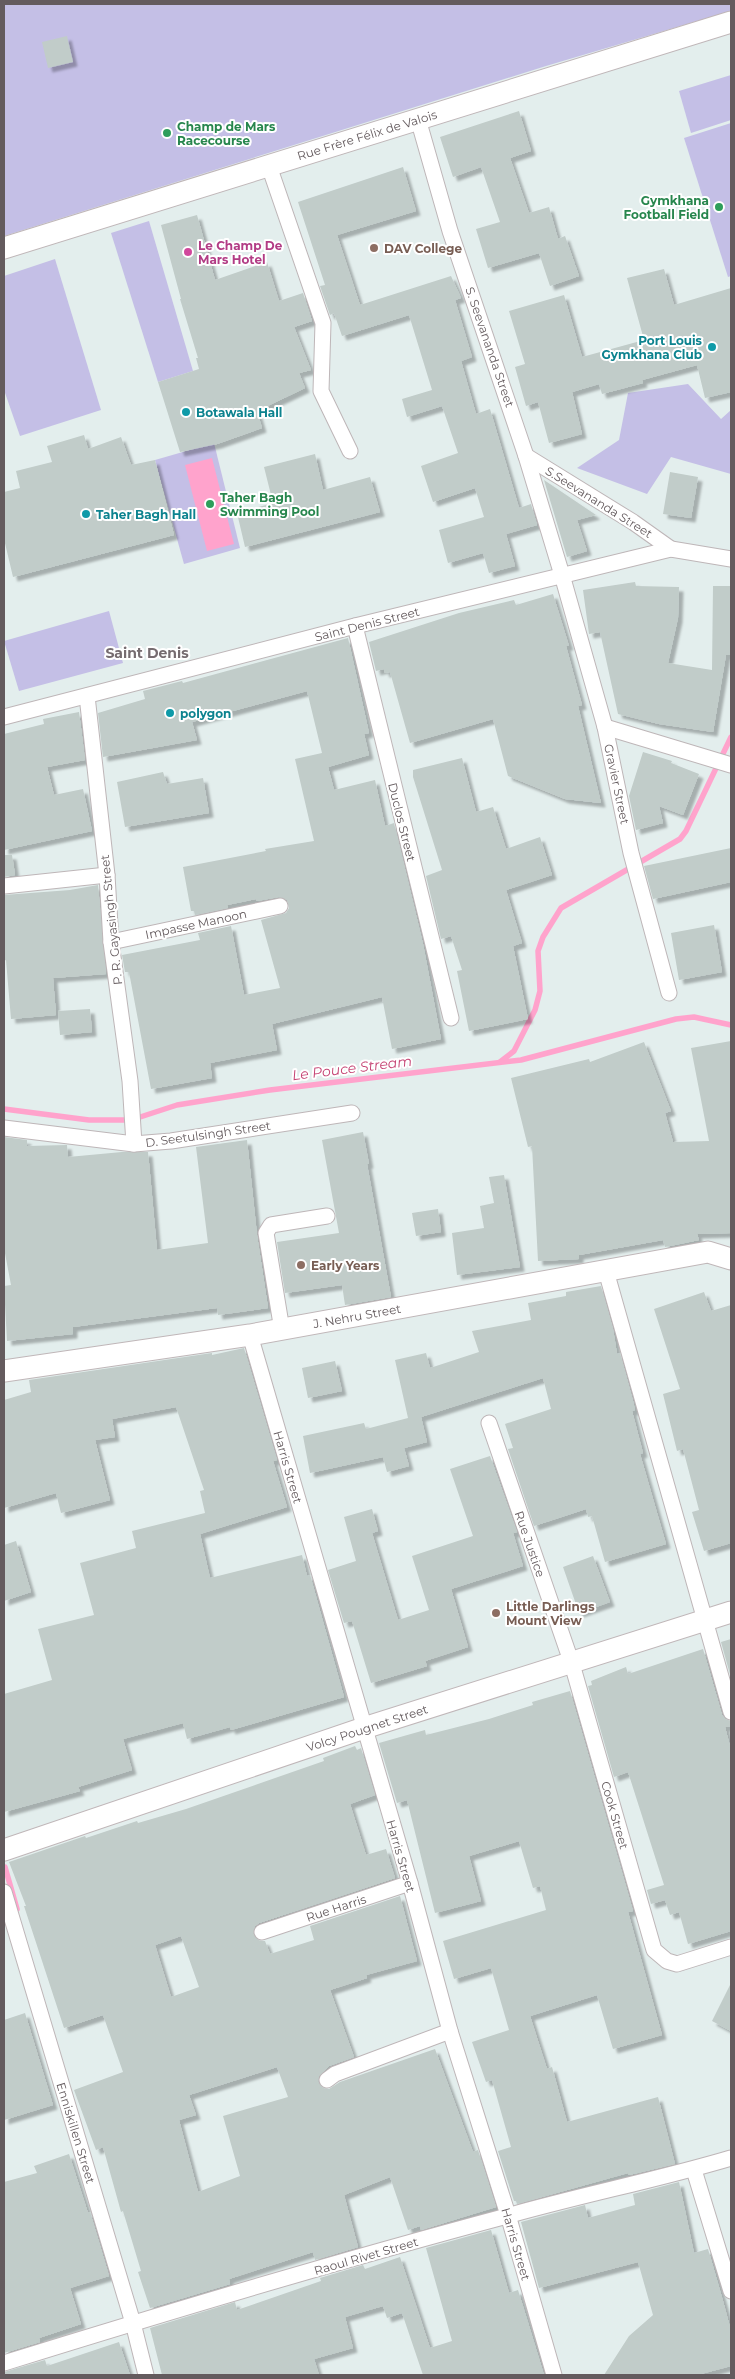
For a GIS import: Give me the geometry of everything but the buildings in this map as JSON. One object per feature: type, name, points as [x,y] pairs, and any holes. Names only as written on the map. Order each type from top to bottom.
[{"type":"main road","name":"Rue Frère Félix de Valois","points":[[4,248],[731,22]]},
{"type":"main road","name":"J. Nehru Street","points":[[4,1371],[282,1330],[708,1252],[731,1259]]},
{"type":"main road","name":"Volcy Pougnet Street","points":[[4,1850],[364,1728],[572,1664],[731,1612]]},
{"type":"street","name":"S. Seevananda Street","points":[[418,119],[450,231],[526,456],[562,575]]},
{"type":"street","points":[[269,166],[323,323],[321,391],[350,451]]},
{"type":"street","name":"S.Seevananda Street","points":[[526,456],[633,522],[672,549]]},
{"type":"street","name":"Saint Denis Street","points":[[4,717],[355,626],[672,549],[731,559]]},
{"type":"street","name":"Gravier Street","points":[[562,575],[605,727],[631,853],[669,993]]},
{"type":"street","name":"Duclos Street","points":[[355,626],[451,1018]]},
{"type":"street","name":"P. R. Gayasingh Street","points":[[87,696],[107,875],[111,942],[130,1081],[134,1144]]},
{"type":"street","points":[[605,727],[731,765]]},
{"type":"street","points":[[4,886],[107,875]]},
{"type":"street","name":"Impasse Manoon","points":[[111,942],[280,906]]},
{"type":"street","name":"D. Seetulsingh Street","points":[[4,1128],[134,1144],[171,1141],[352,1113]]},
{"type":"street","points":[[282,1330],[266,1233],[271,1225],[327,1216]]},
{"type":"street","points":[[606,1271],[731,1712]]},
{"type":"street","name":"Harris Street","points":[[250,1335],[410,1883],[450,2031],[508,2215],[554,2375]]},
{"type":"street","name":"Rue Justice","points":[[489,1423],[572,1664]]},
{"type":"street","name":"Cook Street","points":[[572,1664],[654,1950],[667,1961],[677,1964],[731,1947]]},
{"type":"street","name":"Rue Harris","points":[[262,1932],[410,1883]]},
{"type":"street","name":"Enniskillen Street","points":[[4,1892],[138,2322],[146,2375]]},
{"type":"street","points":[[327,2080],[334,2074],[450,2031]]},
{"type":"street","name":"Raoul Rivet Street","points":[[4,2363],[138,2322],[508,2215],[694,2170],[731,2158]]},
{"type":"street","points":[[694,2170],[731,2292]]},
{"type":"shaded area","name":"Champ de Mars Racecourse","points":[[4,4],[731,4],[731,11],[546,66],[4,236]]},
{"type":"shaded area","points":[[731,75],[731,120],[691,133],[679,91]]},
{"type":"shaded area","name":"Gymkhana Football Field","points":[[731,123],[731,276],[728,277],[684,138]]},
{"type":"shaded area","points":[[149,221],[193,371],[158,382],[111,233]]},
{"type":"shaded area","points":[[55,259],[101,410],[20,436],[4,390],[4,276]]},
{"type":"shaded area","points":[[688,384],[721,419],[731,410],[731,474],[671,457],[647,494],[577,468],[619,440],[628,393]]},
{"type":"shaded area","points":[[214,443],[240,548],[184,564],[155,460]]},
{"type":"shaded area","name":"Taher Bagh Swimming Pool","points":[[212,458],[234,544],[207,551],[185,465]]},
{"type":"shaded area","points":[[109,611],[123,663],[19,691],[4,641]]},
{"type":"waterway","points":[[500,1062],[514,1051],[535,1010],[540,991],[538,951],[543,937],[561,908],[680,839],[686,831],[731,737]]},
{"type":"waterway","name":"Le Pouce Stream","points":[[4,1109],[89,1120],[131,1120],[177,1105],[270,1090],[521,1060],[676,1019],[694,1017],[731,1025]]},
{"type":"waterway","points":[[5,1867],[17,1909]]},
{"type":"place","name":"Champ de Mars Racecourse","points":[[167,133]]},
{"type":"place","name":"Gymkhana Football Field","points":[[719,207]]},
{"type":"place","name":"DAV College","points":[[374,248]]},
{"type":"place","name":"Le Champ De Mars Hotel","points":[[188,252]]},
{"type":"place","name":"Port Louis Gymkhana Club","points":[[712,347]]},
{"type":"place","name":"Botawala Hall","points":[[186,412]]},
{"type":"place","name":"Taher Bagh Swimming Pool","points":[[210,504]]},
{"type":"place","name":"Taher Bagh Hall","points":[[86,514]]},
{"type":"place","name":"polygon","points":[[170,713]]},
{"type":"place","name":"Early Years","points":[[301,1265]]},
{"type":"place","name":"Little Darlings Mount View","points":[[496,1613]]},
{"type":"district","name":"Saint Denis","points":[[147,653]]}]
